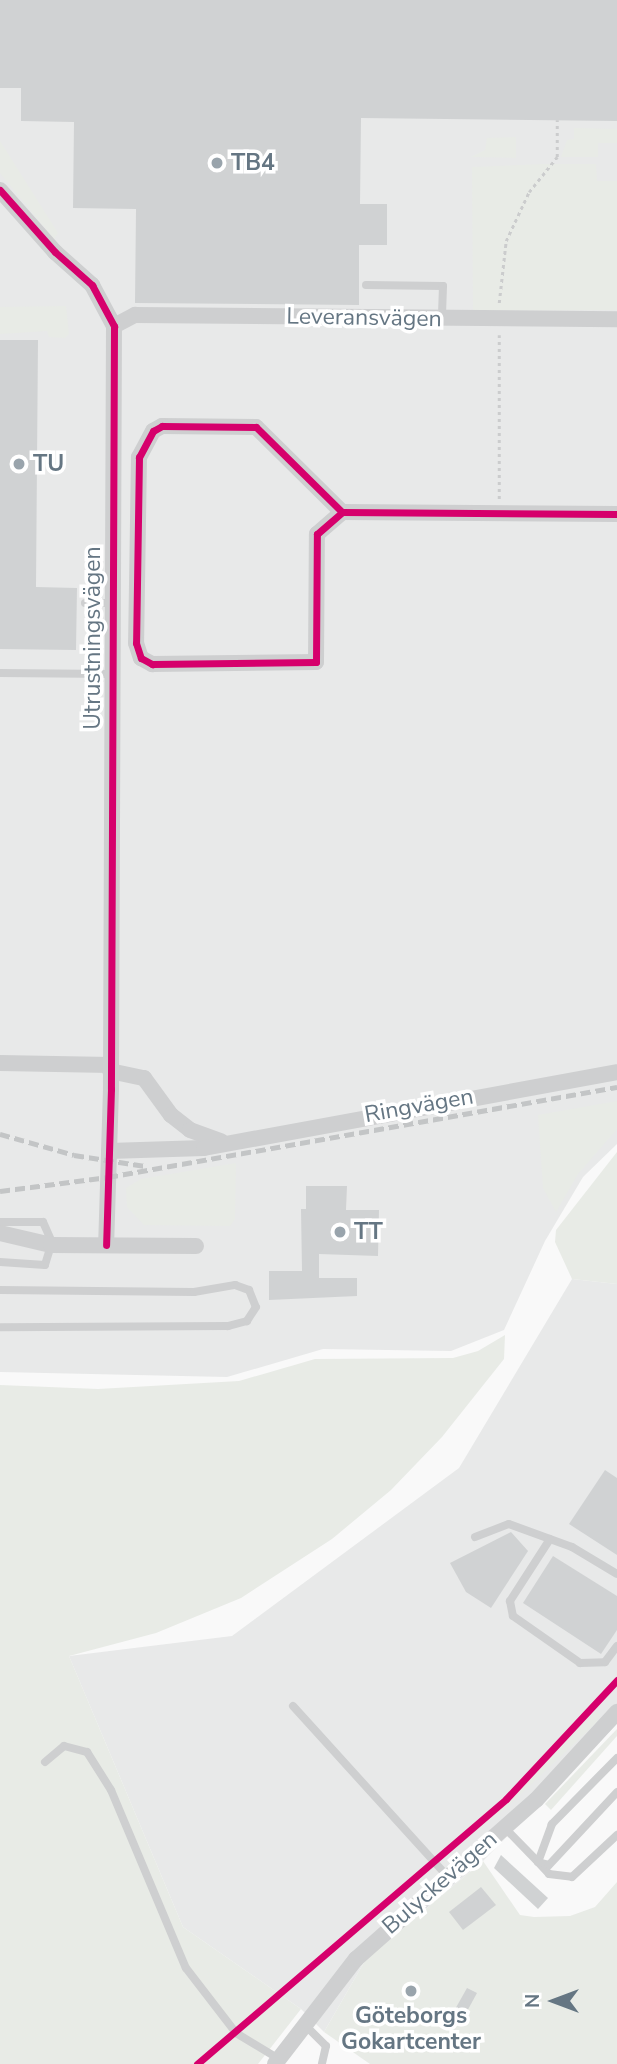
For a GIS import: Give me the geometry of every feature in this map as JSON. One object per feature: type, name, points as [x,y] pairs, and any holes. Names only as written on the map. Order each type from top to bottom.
[{"type":"street","name":"Utrustningsvägen","points":[[0,190],[55,253],[92,285],[114,326],[109,1151]]},
{"type":"street","name":"Leveransvägen","points":[[114,326],[135,315],[617,320]]},
{"type":"street","points":[[342,512],[256,427],[162,426],[153,431],[139,457],[136,643],[141,658],[152,664],[316,662],[317,534],[342,512],[617,514]]},
{"type":"street","points":[[0,1063],[110,1068],[144,1078],[171,1115],[190,1130],[221,1142]]},
{"type":"street","name":"Ringvägen","points":[[109,1151],[184,1150],[617,1072]]},
{"type":"street","points":[[106,1245],[109,1151]]},
{"type":"street","points":[[0,1233],[51,1245],[196,1246]]},
{"type":"street","name":"Bulyckevägen","points":[[277,2061],[366,1949],[569,1767],[617,1713]]},
{"type":"lane","points":[[366,285],[443,286],[442,318]]},
{"type":"lane","points":[[85,603],[113,603]]},
{"type":"lane","points":[[0,673],[112,674]]},
{"type":"lane","points":[[0,1222],[43,1222],[51,1245],[45,1265],[0,1262]]},
{"type":"lane","points":[[0,1290],[194,1292],[234,1285],[249,1290],[256,1307],[247,1321],[228,1326],[0,1327]]},
{"type":"lane","points":[[475,1537],[509,1524],[550,1539],[617,1574]]},
{"type":"lane","points":[[550,1539],[510,1601],[513,1616],[580,1663],[605,1662],[617,1646]]},
{"type":"lane","points":[[293,1706],[447,1876]]},
{"type":"lane","points":[[45,1762],[64,1746],[87,1752],[111,1790],[186,1968],[236,2033],[277,2061]]},
{"type":"lane","points":[[538,1862],[552,1824],[617,1758]]},
{"type":"lane","points":[[538,1862],[552,1864],[617,1793]]},
{"type":"lane","points":[[504,1827],[549,1874],[572,1877],[617,1835]]},
{"type":"lane","points":[[304,2024],[323,2041],[324,2061],[333,2064]]},
{"type":"shaded area","points":[[0,0],[617,0],[617,1144],[583,1177],[545,1241],[504,1330],[451,1351],[323,1349],[227,1377],[0,1372]]},
{"type":"shaded area","points":[[574,128],[617,129],[617,143],[598,143],[598,157],[561,157],[567,140],[574,139]]},
{"type":"shaded area","points":[[516,137],[516,158],[471,157],[485,150],[487,138]]},
{"type":"shaded area","points":[[0,141],[58,233],[54,239],[0,173]]},
{"type":"shaded area","points":[[596,164],[597,181],[617,181],[617,310],[473,311],[472,167]]},
{"type":"shaded area","points":[[66,306],[69,334],[65,338],[49,337],[47,331],[0,334],[0,307]]},
{"type":"shaded area","points":[[617,1101],[617,1129],[578,1174],[556,1212],[543,1188],[538,1115]]},
{"type":"shaded area","points":[[617,1152],[617,1284],[572,1279],[555,1242],[556,1230]]},
{"type":"shaded area","points":[[236,1163],[235,1219],[230,1226],[144,1225],[127,1207],[126,1188],[141,1179]]},
{"type":"shaded area","points":[[572,1279],[617,1284],[617,1724],[483,1861],[366,1959],[324,2032],[301,2009],[183,1927],[69,1656],[232,1636],[459,1468]]},
{"type":"shaded area","points":[[505,1335],[504,1359],[442,1437],[391,1490],[332,1539],[241,1598],[156,1633],[69,1656],[183,1927],[301,2009],[258,2064],[0,2064],[0,1385],[98,1389],[239,1381],[315,1359],[453,1358],[478,1351]]},
{"type":"shaded area","points":[[596,1711],[600,1714],[597,1722],[506,1808],[461,1843]]},
{"type":"shaded area","points":[[617,1729],[617,1736],[551,1810],[545,1804]]},
{"type":"shaded area","points":[[483,1861],[520,1915],[570,1916],[595,1907],[617,1882],[617,2064],[370,2064],[324,2032],[366,1959]]},
{"type":"building","name":"TB4","points":[[0,0],[617,0],[617,121],[361,118],[360,204],[387,204],[387,245],[359,245],[359,305],[135,303],[136,209],[73,208],[74,122],[21,121],[21,88],[0,88]]},
{"type":"building","name":"TU","points":[[0,340],[38,340],[36,587],[77,588],[76,650],[0,649]]},
{"type":"building","points":[[306,1186],[347,1186],[346,1210],[379,1210],[378,1256],[319,1254],[319,1278],[357,1278],[357,1296],[269,1300],[269,1271],[302,1271],[301,1209],[306,1209]]},
{"type":"building","points":[[605,1470],[617,1478],[617,1555],[569,1524]]},
{"type":"building","points":[[511,1532],[528,1551],[491,1608],[466,1592],[450,1563]]},
{"type":"building","points":[[553,1556],[617,1596],[617,1630],[601,1654],[523,1603]]},
{"type":"building","points":[[501,1855],[548,1898],[538,1909],[494,1868]]},
{"type":"building","points":[[481,1887],[496,1905],[463,1930],[449,1912]]},
{"type":"building","points":[[467,1988],[477,1993],[459,2026],[449,2020]]},
{"type":"railway","points":[[0,1191],[108,1177],[617,1087]]},
{"type":"railway","points":[[0,1134],[74,1155],[145,1166]]},
{"type":"cycle path","points":[[0,190],[55,252],[92,285],[114,326],[111,1089],[106,1245]]},
{"type":"cycle path","points":[[342,512],[256,427],[162,426],[153,431],[139,457],[136,643],[141,658],[152,664],[316,662],[317,534],[342,512],[617,514]]},
{"type":"cycle path","points":[[197,2064],[506,1799],[617,1680]]},
{"type":"place","name":"TB4","points":[[217,163]]},
{"type":"place","name":"TU","points":[[19,464]]},
{"type":"place","name":"TT","points":[[340,1232]]},
{"type":"place","name":"Göteborgs Gokartcenter","points":[[411,1991]]}]
